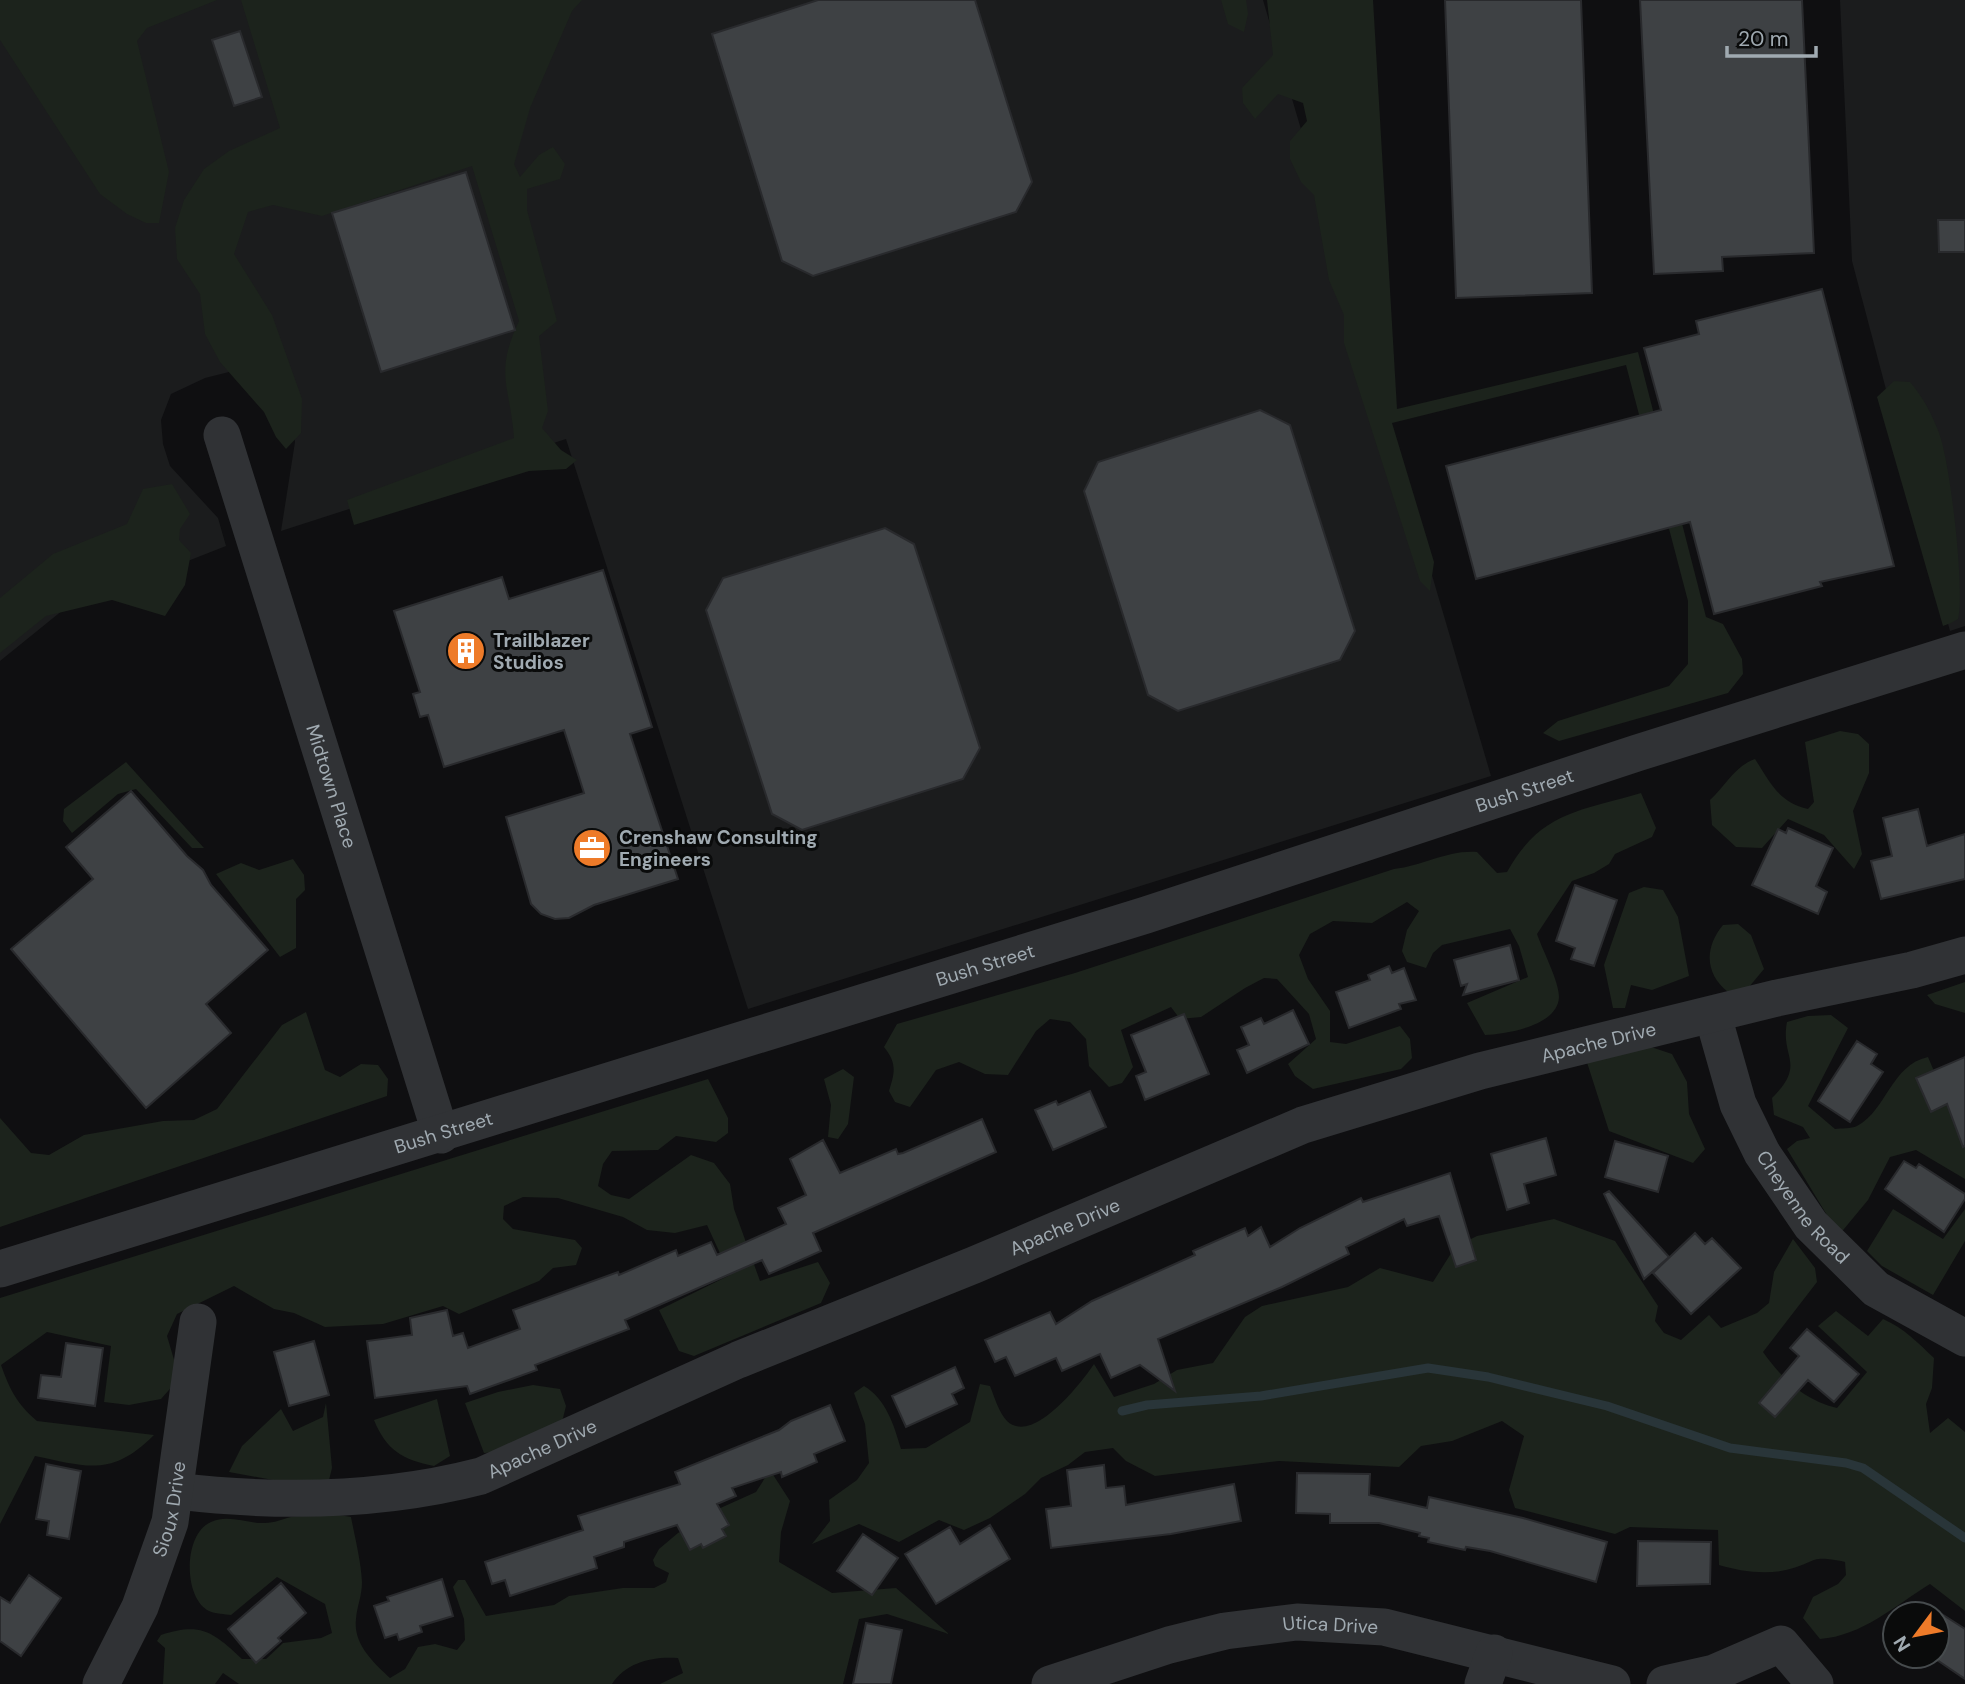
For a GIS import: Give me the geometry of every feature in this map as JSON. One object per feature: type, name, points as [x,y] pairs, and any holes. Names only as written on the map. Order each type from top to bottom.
[{"type":"street","name":"Midtown Place","points":[[222,435],[441,1135]]},
{"type":"street","name":"Bush Street","points":[[0,1269],[441,1135],[1146,915],[1637,753],[1965,650]]},
{"type":"street","name":"Apache Drive","points":[[176,1491],[272,1500],[440,1486],[481,1476],[738,1360],[974,1265],[1303,1125],[1457,1077],[1618,1036],[1912,970],[1965,955]]},
{"type":"street","name":"Cheyenne Road","points":[[1713,1016],[1738,1104],[1762,1153],[1811,1225],[1876,1289],[1965,1338]]},
{"type":"street","name":"Sioux Drive","points":[[101,1684],[140,1607],[159,1559],[176,1491],[198,1322]]},
{"type":"street","name":"Utica Drive","points":[[1050,1684],[1225,1631],[1297,1622],[1384,1628],[1488,1668],[1612,1684]]},
{"type":"street","points":[[1665,1684],[1724,1670],[1781,1644],[1815,1684]]},
{"type":"shaded area","points":[[0,0],[1263,0],[1491,776],[748,1009],[566,439],[281,531],[295,442],[291,408],[237,370],[205,378],[171,394],[161,420],[163,444],[170,466],[218,518],[226,546],[63,610],[0,661]]},
{"type":"shaded area","points":[[0,0],[217,0],[147,28],[137,41],[169,172],[159,223],[146,223],[127,214],[100,194],[0,40]]},
{"type":"shaded area","points":[[241,0],[582,0],[572,11],[530,108],[514,164],[520,177],[539,155],[553,147],[565,164],[560,179],[527,189],[527,210],[557,321],[539,336],[548,411],[542,428],[561,450],[577,460],[566,469],[529,471],[354,525],[347,500],[514,438],[505,367],[511,339],[519,321],[472,166],[322,216],[273,205],[248,212],[234,254],[272,315],[302,399],[301,433],[286,449],[276,437],[264,412],[220,362],[205,334],[200,294],[177,259],[175,228],[184,200],[204,169],[229,151],[280,128]]},
{"type":"shaded area","points":[[1221,0],[1246,0],[1248,14],[1244,32],[1228,24]]},
{"type":"shaded area","points":[[1267,0],[1373,0],[1397,409],[1638,352],[1706,617],[1723,624],[1742,659],[1743,674],[1728,693],[1559,741],[1543,733],[1558,721],[1669,686],[1688,664],[1688,601],[1626,365],[1392,423],[1434,562],[1430,591],[1420,581],[1344,343],[1344,315],[1329,280],[1314,195],[1301,182],[1290,159],[1290,141],[1307,121],[1303,103],[1278,94],[1255,119],[1243,103],[1242,88],[1273,55]]},
{"type":"shaded area","points":[[1840,0],[1965,0],[1965,626],[1950,631],[1852,261]]},
{"type":"shaded area","points":[[1894,381],[1910,382],[1919,394],[1933,419],[1944,449],[1956,528],[1960,605],[1958,619],[1943,626],[1877,397]]},
{"type":"shaded area","points":[[172,484],[190,514],[180,529],[179,540],[191,553],[185,585],[165,616],[112,600],[46,616],[0,653],[0,598],[53,554],[127,524],[143,489]]},
{"type":"shaded area","points":[[1840,731],[1858,734],[1869,744],[1869,773],[1853,811],[1862,854],[1854,869],[1824,835],[1788,819],[1762,848],[1736,847],[1712,825],[1710,800],[1736,771],[1755,759],[1782,797],[1808,809],[1814,802],[1805,742]]},
{"type":"shaded area","points":[[126,762],[204,848],[192,848],[136,789],[118,794],[72,833],[63,821],[64,809]]},
{"type":"shaded area","points":[[1641,793],[1656,828],[1652,837],[1615,854],[1609,864],[1594,873],[1572,881],[1537,934],[1559,997],[1550,1015],[1530,1027],[1485,1035],[1467,1003],[1528,977],[1519,946],[1510,929],[1442,945],[1433,953],[1426,968],[1407,962],[1402,951],[1407,930],[1419,911],[1407,902],[1372,923],[1333,921],[1310,934],[1299,955],[1308,979],[1330,1011],[1330,1042],[1346,1044],[1400,1026],[1410,1039],[1412,1058],[1401,1069],[1313,1089],[1295,1076],[1288,1064],[1316,1039],[1309,1014],[1277,979],[1264,978],[1201,1017],[1180,1019],[1171,1007],[1121,1030],[1133,1067],[1122,1083],[1109,1087],[1089,1066],[1086,1039],[1070,1022],[1050,1019],[1036,1031],[1008,1075],[985,1074],[959,1062],[936,1070],[910,1107],[895,1102],[889,1091],[894,1068],[884,1047],[897,1024],[1075,973],[1394,869],[1445,856],[1477,852],[1497,873],[1507,872],[1533,837],[1548,825],[1580,810]]},
{"type":"shaded area","points":[[293,859],[304,875],[305,890],[296,899],[296,948],[280,957],[216,874],[241,863],[259,870]]},
{"type":"shaded area","points":[[1644,887],[1663,890],[1678,917],[1689,976],[1652,990],[1631,985],[1625,1008],[1613,1008],[1604,965],[1629,893]]},
{"type":"shaded area","points":[[1738,924],[1751,935],[1764,969],[1749,987],[1728,992],[1720,985],[1711,969],[1710,952],[1723,925]]},
{"type":"shaded area","points":[[1965,982],[1965,1013],[1935,1004],[1927,995]]},
{"type":"shaded area","points":[[306,1012],[325,1070],[340,1077],[361,1064],[378,1065],[388,1079],[387,1096],[0,1227],[0,1118],[31,1153],[49,1155],[84,1135],[163,1121],[194,1120],[217,1109],[282,1025]]},
{"type":"shaded area","points":[[1831,1015],[1848,1028],[1808,1106],[1835,1129],[1857,1126],[1876,1110],[1906,1069],[1928,1057],[1960,1132],[1965,1131],[1965,1179],[1916,1150],[1890,1157],[1868,1200],[1839,1235],[1787,1149],[1797,1141],[1810,1138],[1803,1127],[1774,1115],[1772,1098],[1788,1076],[1790,1068],[1787,1022],[1808,1016]]},
{"type":"shaded area","points":[[1651,1047],[1672,1054],[1687,1082],[1689,1114],[1705,1149],[1693,1163],[1609,1131],[1583,1050]]},
{"type":"shaded area","points":[[843,1069],[854,1077],[848,1124],[838,1139],[828,1137],[831,1105],[824,1079]]},
{"type":"shaded area","points":[[708,1079],[728,1118],[728,1133],[716,1142],[676,1136],[658,1150],[612,1151],[603,1164],[598,1186],[611,1195],[629,1199],[691,1155],[714,1163],[730,1184],[734,1209],[760,1281],[818,1262],[830,1283],[821,1303],[694,1356],[679,1351],[659,1310],[730,1275],[707,1225],[675,1233],[647,1230],[623,1217],[558,1198],[523,1197],[504,1206],[503,1219],[513,1229],[575,1240],[582,1248],[576,1265],[553,1268],[539,1281],[459,1314],[443,1306],[383,1324],[325,1327],[294,1313],[274,1309],[234,1286],[177,1314],[167,1336],[175,1363],[176,1382],[161,1399],[129,1405],[104,1402],[111,1346],[47,1332],[1,1365],[15,1396],[30,1415],[37,1421],[154,1435],[125,1458],[112,1463],[85,1465],[35,1456],[0,1524],[0,1298]]},
{"type":"shaded area","points":[[1893,1209],[1943,1239],[1965,1209],[1965,1241],[1933,1295],[1882,1266],[1867,1251]]},
{"type":"shaded area","points":[[1554,1219],[1615,1241],[1658,1306],[1655,1321],[1664,1333],[1681,1340],[1709,1315],[1721,1328],[1757,1313],[1769,1303],[1774,1272],[1793,1239],[1815,1268],[1817,1282],[1763,1352],[1795,1387],[1814,1400],[1837,1408],[1867,1372],[1818,1326],[1836,1311],[1868,1336],[1883,1319],[1904,1331],[1934,1358],[1932,1388],[1926,1404],[1930,1433],[1948,1418],[1965,1432],[1965,1611],[1930,1584],[1906,1600],[1881,1600],[1881,1616],[1864,1626],[1835,1637],[1820,1639],[1803,1618],[1813,1597],[1838,1584],[1846,1575],[1845,1562],[1818,1559],[1778,1571],[1743,1571],[1719,1565],[1718,1530],[1630,1527],[1615,1534],[1515,1508],[1509,1490],[1524,1436],[1502,1421],[1452,1441],[1421,1446],[1399,1467],[1279,1461],[1155,1476],[1126,1461],[1113,1448],[1085,1452],[1068,1465],[1041,1478],[1025,1494],[990,1518],[964,1530],[939,1520],[899,1542],[859,1524],[812,1544],[830,1521],[829,1500],[857,1480],[869,1463],[865,1424],[854,1393],[864,1386],[884,1405],[901,1449],[926,1448],[970,1422],[980,1384],[990,1386],[1007,1421],[1018,1426],[1030,1425],[1056,1409],[1094,1364],[1114,1397],[1154,1384],[1177,1370],[1213,1363],[1245,1317],[1262,1306],[1348,1287],[1380,1268],[1433,1282],[1455,1247],[1477,1236]]},
{"type":"shaded area","points":[[533,1385],[560,1389],[566,1406],[560,1430],[495,1452],[484,1453],[465,1403],[498,1392]]},
{"type":"shaded area","points":[[437,1399],[450,1456],[434,1466],[397,1452],[384,1439],[374,1420]]},
{"type":"shaded area","points":[[326,1403],[332,1468],[329,1480],[273,1480],[229,1472],[242,1446],[281,1409],[293,1431],[323,1417]]},
{"type":"shaded area","points":[[770,1470],[790,1501],[781,1532],[779,1562],[832,1593],[896,1588],[949,1634],[887,1614],[859,1619],[843,1684],[660,1684],[683,1673],[678,1658],[669,1658],[632,1666],[612,1684],[239,1684],[223,1673],[215,1684],[163,1684],[165,1648],[157,1641],[161,1635],[186,1629],[206,1632],[223,1642],[242,1659],[266,1659],[283,1643],[321,1638],[332,1633],[325,1604],[277,1577],[231,1615],[211,1612],[200,1604],[191,1580],[191,1552],[195,1539],[211,1522],[231,1519],[268,1523],[291,1517],[321,1515],[351,1517],[362,1582],[356,1619],[358,1637],[366,1652],[390,1678],[405,1669],[418,1647],[435,1644],[457,1650],[465,1640],[464,1619],[453,1587],[458,1580],[465,1580],[486,1616],[554,1605],[569,1596],[623,1588],[654,1588],[666,1582],[669,1573],[655,1566],[653,1560],[659,1549],[678,1533],[716,1510],[756,1492]]},
{"type":"building","points":[[818,0],[975,0],[1032,182],[1016,212],[813,276],[782,261],[712,34]]},
{"type":"building","points":[[1445,0],[1581,0],[1592,293],[1456,298]]},
{"type":"building","points":[[1640,0],[1802,0],[1814,253],[1722,257],[1723,271],[1654,274]]},
{"type":"building","points":[[240,31],[262,97],[234,106],[212,40]]},
{"type":"building","points":[[466,172],[515,330],[381,372],[332,213]]},
{"type":"building","points":[[1938,220],[1965,220],[1965,252],[1939,252]]},
{"type":"building","points":[[1822,289],[1894,566],[1820,582],[1822,586],[1714,614],[1690,522],[1476,579],[1446,466],[1661,410],[1644,348],[1699,334],[1696,321]]},
{"type":"building","points":[[1260,410],[1290,425],[1355,631],[1340,660],[1178,711],[1148,695],[1084,491],[1098,462]]},
{"type":"building","points":[[885,528],[914,544],[980,748],[963,779],[802,830],[772,814],[706,610],[723,578]]},
{"type":"building","points":[[603,570],[652,727],[630,734],[678,879],[594,905],[569,918],[555,919],[541,914],[531,904],[506,817],[584,793],[564,730],[444,767],[428,715],[420,717],[413,694],[420,692],[394,611],[502,577],[509,599]]},
{"type":"building","points":[[131,791],[187,856],[203,870],[211,885],[268,950],[206,1004],[231,1033],[146,1108],[11,949],[93,879],[66,847]]},
{"type":"building","points":[[1918,809],[1927,846],[1965,834],[1965,879],[1881,899],[1871,861],[1892,856],[1883,818]]},
{"type":"building","points":[[1788,828],[1833,848],[1816,886],[1827,892],[1818,914],[1752,885],[1778,829],[1786,833]]},
{"type":"building","points":[[1575,885],[1617,900],[1594,966],[1571,959],[1575,948],[1556,941]]},
{"type":"building","points":[[1510,945],[1519,980],[1463,995],[1467,984],[1461,986],[1454,960]]},
{"type":"building","points":[[1389,966],[1392,973],[1404,968],[1416,1000],[1399,1004],[1401,1009],[1349,1028],[1336,992],[1370,980],[1368,975]]},
{"type":"building","points":[[1293,1010],[1309,1044],[1247,1073],[1237,1050],[1249,1045],[1241,1027],[1261,1018],[1264,1024]]},
{"type":"building","points":[[1184,1014],[1209,1074],[1145,1100],[1136,1076],[1146,1072],[1131,1035]]},
{"type":"building","points":[[1857,1041],[1877,1054],[1871,1064],[1883,1072],[1850,1122],[1818,1101]]},
{"type":"building","points":[[1965,1057],[1963,1147],[1947,1104],[1931,1112],[1916,1078]]},
{"type":"building","points":[[1090,1091],[1106,1127],[1053,1150],[1035,1110],[1056,1101],[1058,1105]]},
{"type":"building","points":[[982,1119],[996,1152],[813,1233],[821,1251],[769,1274],[762,1260],[625,1320],[629,1329],[535,1365],[537,1370],[470,1394],[467,1386],[375,1398],[367,1341],[412,1335],[410,1318],[447,1310],[453,1336],[463,1333],[468,1348],[520,1329],[513,1310],[618,1272],[619,1275],[676,1250],[678,1256],[711,1242],[717,1255],[786,1224],[778,1208],[806,1195],[790,1159],[823,1140],[840,1173],[896,1149],[898,1154],[903,1153]]},
{"type":"building","points":[[1546,1138],[1556,1175],[1524,1184],[1529,1203],[1507,1210],[1491,1154]]},
{"type":"building","points":[[1615,1141],[1668,1156],[1658,1192],[1605,1177]]},
{"type":"building","points":[[1904,1161],[1916,1168],[1919,1164],[1965,1194],[1965,1199],[1944,1232],[1885,1189]]},
{"type":"building","points":[[1450,1173],[1476,1260],[1456,1267],[1439,1216],[1407,1226],[1404,1219],[1346,1247],[1349,1254],[1282,1287],[1158,1339],[1175,1391],[1140,1365],[1111,1378],[1100,1354],[1062,1371],[1056,1358],[1015,1376],[1006,1357],[995,1362],[985,1340],[1050,1312],[1056,1324],[1092,1301],[1195,1255],[1193,1251],[1245,1228],[1248,1236],[1261,1227],[1270,1247],[1300,1228],[1361,1198],[1363,1202]]},
{"type":"building","points":[[1609,1191],[1669,1257],[1644,1279],[1604,1194]]},
{"type":"building","points":[[1695,1233],[1705,1244],[1712,1238],[1741,1268],[1691,1314],[1653,1273]]},
{"type":"building","points":[[1807,1329],[1859,1374],[1834,1402],[1808,1380],[1775,1417],[1759,1403],[1799,1356],[1790,1348]]},
{"type":"building","points":[[314,1341],[329,1395],[289,1406],[274,1352]]},
{"type":"building","points":[[66,1343],[103,1348],[95,1406],[38,1398],[41,1375],[61,1377]]},
{"type":"building","points":[[955,1367],[964,1388],[952,1394],[957,1404],[906,1427],[892,1396]]},
{"type":"building","points":[[830,1405],[845,1441],[814,1454],[817,1462],[782,1477],[781,1472],[732,1488],[736,1496],[717,1504],[729,1525],[722,1529],[726,1536],[703,1548],[701,1544],[690,1550],[677,1525],[624,1542],[624,1547],[594,1557],[597,1568],[510,1596],[505,1580],[492,1584],[485,1562],[583,1530],[578,1516],[680,1484],[675,1472],[779,1430],[791,1421]]},
{"type":"building","points":[[46,1464],[81,1471],[69,1539],[47,1535],[49,1521],[36,1519]]},
{"type":"building","points":[[1104,1465],[1106,1488],[1124,1486],[1126,1505],[1234,1484],[1241,1521],[1171,1534],[1051,1548],[1046,1509],[1071,1506],[1067,1470]]},
{"type":"building","points":[[1297,1473],[1370,1474],[1369,1495],[1427,1508],[1429,1497],[1523,1518],[1607,1542],[1596,1582],[1490,1551],[1466,1547],[1465,1550],[1428,1542],[1429,1538],[1419,1536],[1420,1533],[1379,1523],[1330,1523],[1330,1514],[1296,1513]]},
{"type":"building","points":[[990,1525],[1010,1559],[936,1604],[905,1554],[950,1527],[960,1544]]},
{"type":"building","points":[[863,1534],[898,1558],[872,1595],[837,1571]]},
{"type":"building","points":[[1638,1541],[1711,1542],[1710,1584],[1637,1586]]},
{"type":"building","points":[[29,1575],[61,1598],[21,1656],[0,1641],[0,1597],[10,1603]]},
{"type":"building","points":[[442,1579],[453,1616],[420,1626],[422,1632],[399,1640],[397,1634],[385,1638],[374,1606],[389,1601],[387,1597]]},
{"type":"building","points":[[281,1583],[306,1613],[278,1638],[281,1641],[256,1663],[228,1629]]},
{"type":"building","points":[[1951,1620],[1965,1629],[1965,1679],[1951,1670]]},
{"type":"building","points":[[866,1623],[902,1630],[891,1684],[853,1684]]},
{"type":"waterway","points":[[1122,1411],[1147,1405],[1261,1396],[1428,1368],[1488,1377],[1607,1406],[1730,1448],[1846,1463],[1863,1468],[1965,1538]]},
{"type":"place","name":"Trailblazer Studios","points":[[466,651]]},
{"type":"place","name":"Crenshaw Consulting Engineers","points":[[592,848]]}]
